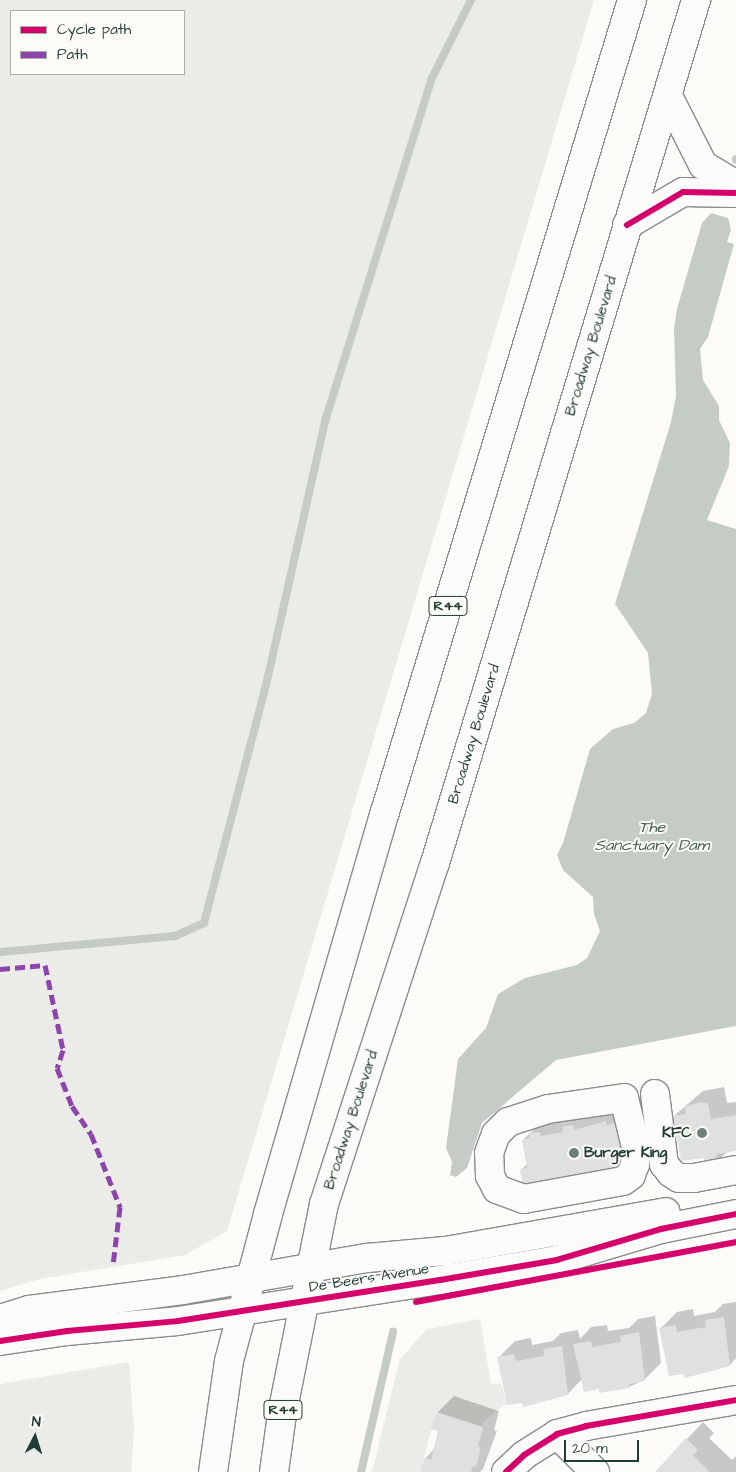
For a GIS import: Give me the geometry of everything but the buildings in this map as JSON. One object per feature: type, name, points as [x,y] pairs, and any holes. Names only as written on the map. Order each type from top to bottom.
[{"type":"main road","name":"R44","points":[[213,1472],[229,1361],[250,1278],[385,812],[632,0]]},
{"type":"main road","name":"Broadway Boulevard","points":[[274,1472],[304,1300],[324,1204],[435,863],[696,0]]},
{"type":"main road","points":[[668,96],[703,164],[736,185]]},
{"type":"main road","points":[[627,226],[683,192],[736,193]]},
{"type":"main road","points":[[655,1094],[664,1164],[670,1173],[679,1178],[694,1178],[736,1170]]},
{"type":"main road","points":[[624,1098],[636,1147],[635,1164],[631,1175],[623,1181],[524,1199],[497,1189],[490,1176],[489,1153],[496,1134],[508,1122],[548,1109],[624,1098]]},
{"type":"main road","name":"De Beers Avenue","points":[[0,1319],[30,1310],[250,1278],[311,1266],[367,1258],[444,1251],[736,1200]]},
{"type":"main road","name":"De Beers Avenue","points":[[0,1341],[241,1311],[557,1260],[661,1229],[736,1214]]},
{"type":"main road","points":[[506,1472],[524,1455],[557,1434],[586,1426],[736,1400]]},
{"type":"main road","points":[[557,1434],[595,1472]]},
{"type":"shaded area","points":[[0,0],[594,0],[227,1231],[185,1255],[40,1279],[0,1291]]},
{"type":"shaded area","points":[[480,1319],[491,1384],[501,1383],[507,1405],[496,1410],[482,1424],[483,1427],[436,1412],[420,1472],[372,1472],[400,1359],[427,1329]]},
{"type":"shaded area","points":[[129,1362],[134,1430],[131,1472],[0,1472],[0,1384]]},
{"type":"water","name":"The Sanctuary Dam","points":[[711,213],[728,218],[731,230],[727,242],[734,244],[708,337],[700,349],[703,380],[719,406],[719,420],[730,443],[729,466],[707,520],[736,529],[736,1026],[556,1060],[482,1123],[467,1168],[456,1177],[450,1175],[452,1162],[446,1148],[458,1059],[486,1028],[498,994],[525,978],[577,965],[587,958],[600,931],[594,914],[593,897],[563,870],[557,855],[563,843],[590,749],[613,729],[634,723],[646,713],[652,694],[648,653],[615,604],[671,422],[676,396],[674,328],[677,309],[702,223]]},
{"type":"waterway","points":[[0,952],[175,936],[204,923],[267,681],[326,418],[432,78],[471,0]]},
{"type":"waterway","points":[[361,1472],[393,1332]]},
{"type":"marked path","points":[[0,969],[45,965],[63,1050],[57,1068],[72,1106],[91,1134],[120,1207],[113,1265]]},
{"type":"cycle path","points":[[627,225],[683,192],[736,193]]},
{"type":"cycle path","points":[[0,1341],[67,1331],[178,1321],[557,1260],[661,1229],[736,1214]]},
{"type":"cycle path","points":[[416,1302],[736,1242]]},
{"type":"cycle path","points":[[506,1472],[524,1455],[557,1434],[586,1426],[736,1400]]},
{"type":"place","name":"KFC","points":[[702,1133]]},
{"type":"place","name":"Burger King","points":[[574,1153]]}]
